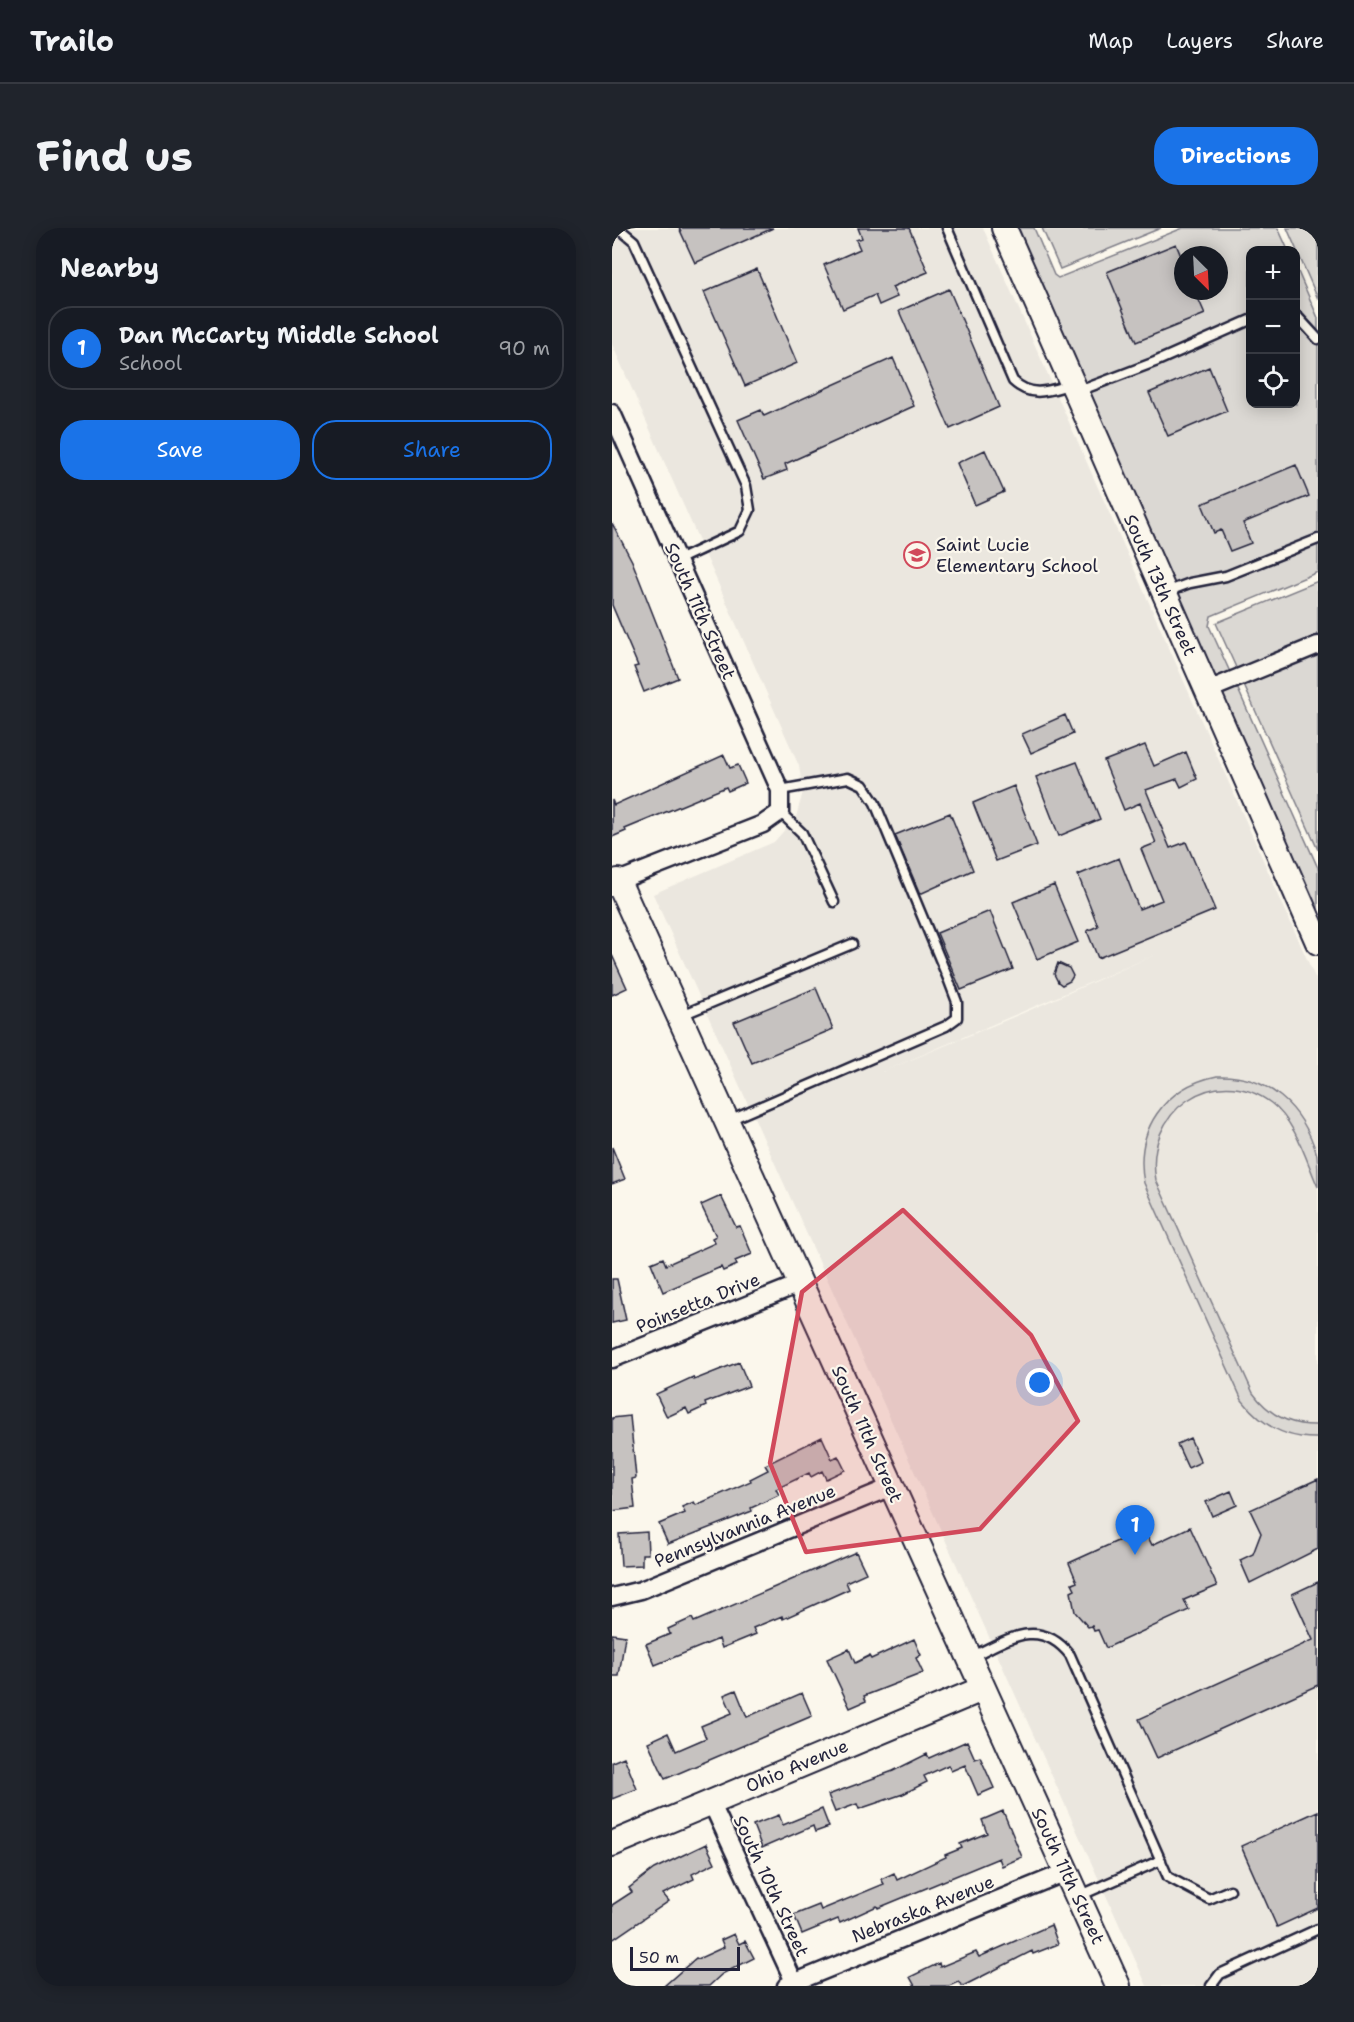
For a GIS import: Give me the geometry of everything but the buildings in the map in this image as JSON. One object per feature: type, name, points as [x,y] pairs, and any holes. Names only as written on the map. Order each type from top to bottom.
[{"type":"street","name":"South 13th Street","points":[[1004,228],[1318,942]]},
{"type":"street","name":"South 11th Street","points":[[612,413],[780,790],[780,812]]},
{"type":"street","points":[[1206,691],[1318,645]]},
{"type":"street","points":[[615,882],[763,824],[780,812]]},
{"type":"street","name":"South 11th Street","points":[[615,882],[679,1016],[1118,1986]]},
{"type":"street","name":"Poinsetta Drive","points":[[612,1359],[799,1284]]},
{"type":"street","name":"Pennsylvannia Avenue","points":[[612,1597],[641,1590],[891,1487]]},
{"type":"street","name":"Ohio Avenue","points":[[612,1844],[982,1689]]},
{"type":"street","name":"South 10th Street","points":[[711,1802],[792,1985]]},
{"type":"street","name":"Nebraska Avenue","points":[[792,1985],[1066,1872]]},
{"type":"lane","points":[[947,228],[1013,381],[1031,392],[1074,388],[1155,362],[1246,322]]},
{"type":"lane","points":[[612,230],[622,231],[634,241],[746,486],[750,510],[740,531],[678,560]]},
{"type":"lane","points":[[1300,319],[1318,339]]},
{"type":"lane","points":[[1163,592],[1190,583],[1226,576],[1318,539]]},
{"type":"lane","points":[[726,1121],[946,1026],[957,1018],[957,1002],[949,981],[875,803],[863,785],[848,778],[780,790]]},
{"type":"lane","points":[[780,812],[802,833],[834,902]]},
{"type":"lane","points":[[679,1016],[852,944]]},
{"type":"lane","points":[[968,1658],[1026,1633],[1046,1634],[1060,1643],[1070,1655],[1168,1877],[1209,1899],[1230,1890]]},
{"type":"lane","points":[[1077,1896],[1161,1860]]},
{"type":"lane","points":[[1211,1986],[1220,1974],[1318,1929]]},
{"type":"highlighted area","points":[[903,1210],[1031,1335],[1078,1421],[980,1529],[806,1552],[770,1463],[802,1292]]},
{"type":"shaded area","points":[[612,228],[983,228],[1318,984],[1318,1986],[1147,1986],[653,894],[774,842],[796,817],[803,792],[799,766],[612,344]],"holes":[[[1159,953],[1023,1013],[882,1072]]]},
{"type":"shaded area","points":[[1012,228],[1034,228],[1054,275],[1058,278],[1183,228],[1278,228],[1286,246],[1246,246],[1246,408],[1300,408],[1300,276],[1318,318],[1318,572],[1211,616],[1209,626],[1230,672],[1209,680]]},
{"type":"shaded area","points":[[1042,228],[1161,228],[1060,269]]},
{"type":"shaded area","points":[[1287,228],[1318,228],[1318,299],[1300,258],[1300,246],[1295,246]]},
{"type":"shaded area","points":[[1318,581],[1318,850],[1216,623]]},
{"type":"shaded area","points":[[1237,687],[1318,868],[1318,923],[1216,696]]},
{"type":"shaded area","points":[[1217,1076],[1235,1077],[1267,1087],[1293,1108],[1303,1122],[1317,1155],[1318,1187],[1294,1131],[1280,1111],[1271,1103],[1249,1091],[1227,1087],[1206,1091],[1187,1100],[1172,1115],[1160,1134],[1155,1156],[1156,1180],[1253,1393],[1259,1401],[1281,1418],[1299,1424],[1318,1425],[1318,1438],[1295,1436],[1275,1429],[1257,1417],[1242,1400],[1144,1183],[1142,1164],[1144,1145],[1157,1114],[1182,1090]]},
{"type":"place","name":"Saint Lucie Elementary School","points":[[917,555]]},
{"type":"place","name":"Dan McCarty Middle School","points":[[1135,1555]]}]
